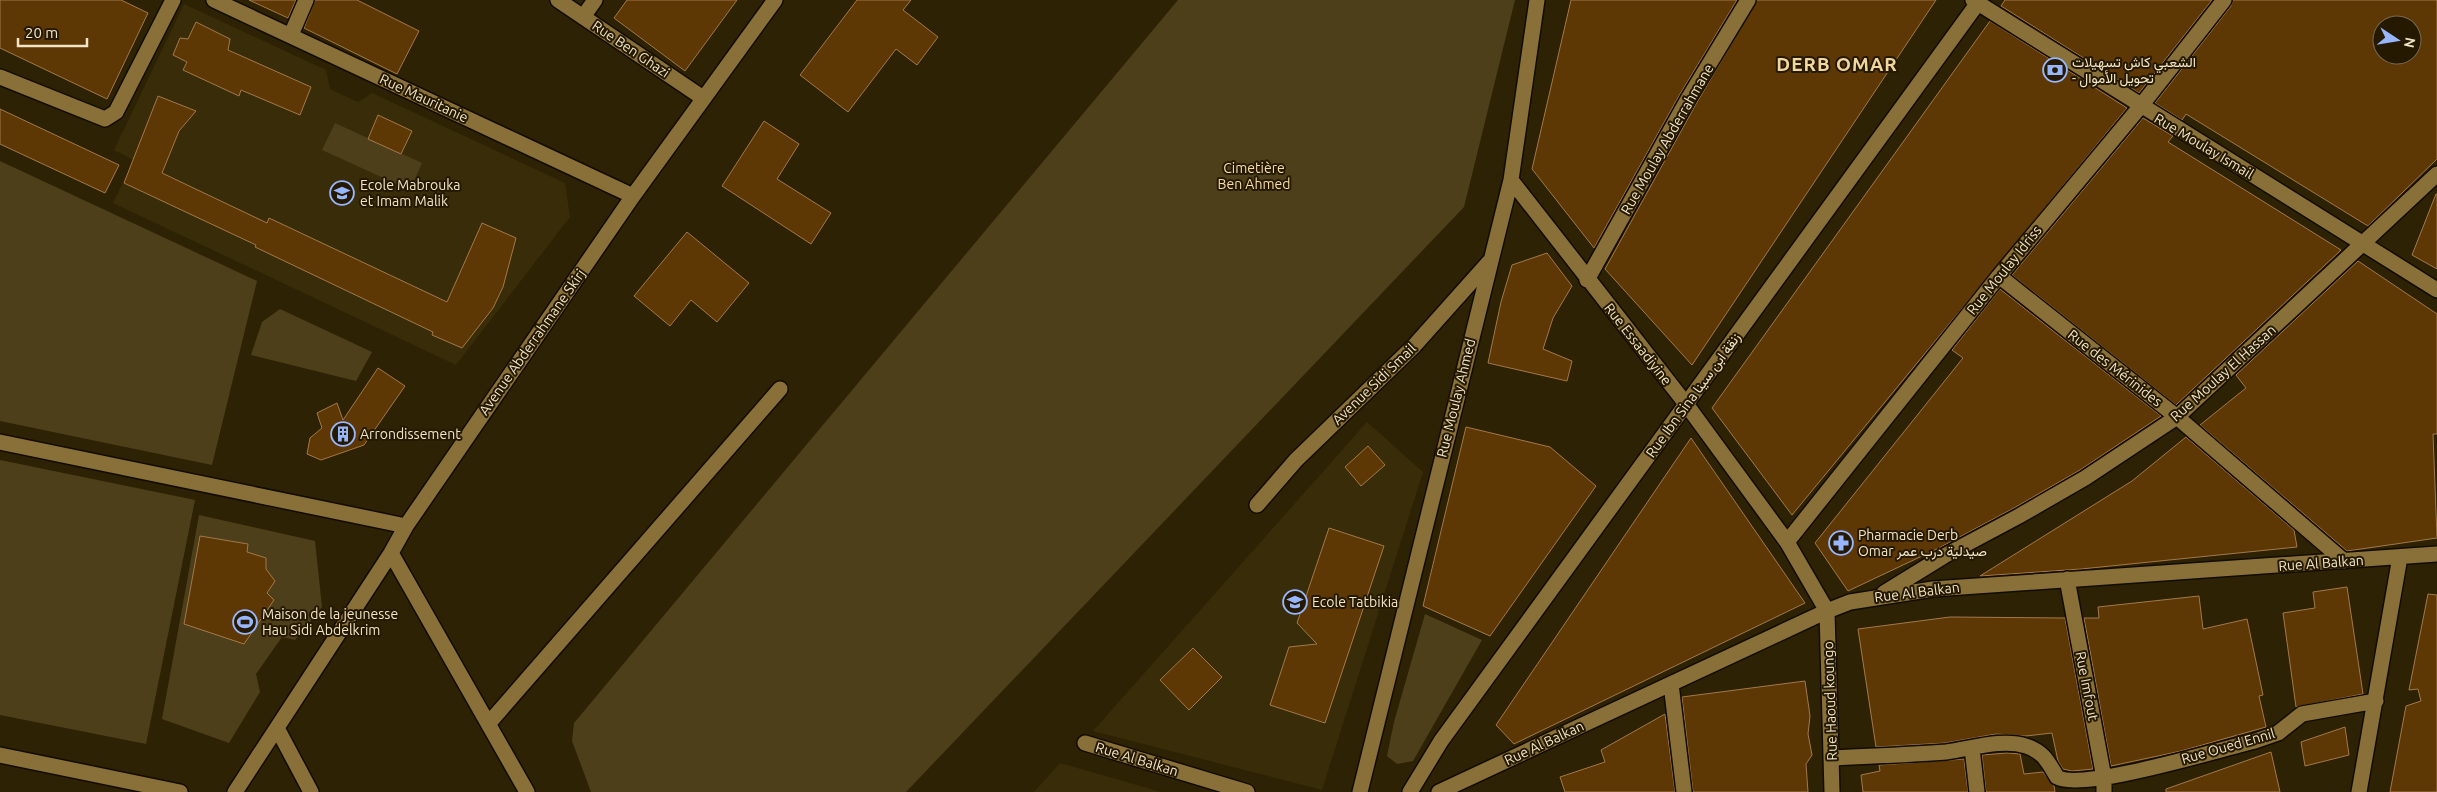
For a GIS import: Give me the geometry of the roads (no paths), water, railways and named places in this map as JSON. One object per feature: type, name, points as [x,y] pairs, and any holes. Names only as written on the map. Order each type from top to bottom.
[{"type":"street","points":[[0,78],[105,119],[116,112],[173,0]]},
{"type":"street","name":"Rue Mauritanie","points":[[214,0],[633,196]]},
{"type":"street","points":[[291,35],[306,0]]},
{"type":"street","name":"Rue Ben Ghazi","points":[[558,0],[703,98]]},
{"type":"street","points":[[583,17],[595,0]]},
{"type":"street","name":"Avenue Abderrahmane Skirj","points":[[235,792],[391,553],[406,526],[633,196],[775,0]]},
{"type":"street","name":"Rue Moulay Ahmed","points":[[1360,792],[1511,180],[1537,0]]},
{"type":"street","name":"Rue Moulay Abderrahmane","points":[[1587,280],[1688,99],[1748,0]]},
{"type":"street","name":"Rue Moulay Idriss","points":[[1786,542],[1999,276],[2140,107],[2224,0]]},
{"type":"street","name":"Rue Moulay Ismail","points":[[1977,1],[2140,107],[2437,290]]},
{"type":"street","name":"Rue Ibn Sina زنقة ابن سينا","points":[[1410,792],[1441,742],[1977,1]]},
{"type":"street","name":"Rue Moulay El Hassan","points":[[1879,596],[1944,556],[2085,478],[2177,417],[2437,174]]},
{"type":"street","name":"Rue Essaadiyine","points":[[1511,180],[1587,280],[1686,404],[1786,542],[1827,611]]},
{"type":"street","name":"Avenue Sidi Smail","points":[[1257,505],[1296,460],[1414,346],[1490,261]]},
{"type":"street","name":"Rue des Mérinides","points":[[1999,276],[2177,417],[2344,561]]},
{"type":"street","points":[[489,723],[780,389]]},
{"type":"street","points":[[0,442],[406,526]]},
{"type":"street","points":[[391,553],[527,792]]},
{"type":"street","name":"Rue Al Balkan","points":[[1438,792],[1850,602],[1933,589],[2437,554]]},
{"type":"street","points":[[2359,792],[2400,557]]},
{"type":"street","name":"Rue Imfout","points":[[2067,580],[2104,785]]},
{"type":"street","name":"Rue Haoud koungo","points":[[1827,611],[1832,792]]},
{"type":"street","points":[[1671,684],[1684,792]]},
{"type":"street","name":"Rue Oued Ennil","points":[[1831,758],[2019,744],[2027,746],[2046,757],[2057,777],[2065,781],[2104,785],[2255,741],[2278,732],[2302,714],[2376,701]]},
{"type":"street","points":[[276,728],[311,792]]},
{"type":"street","name":"Rue Al Balkan","points":[[1085,743],[1247,792]]},
{"type":"street","points":[[1972,748],[1977,792]]},
{"type":"street","points":[[0,755],[180,792]]},
{"type":"place","name":"الشعبي كاش تسهيلات - تحويل الأموال","points":[[2055,70]]},
{"type":"place","name":"Ecole Mabrouka et Imam Malik","points":[[342,193]]},
{"type":"place","name":"Arrondissement","points":[[343,434]]},
{"type":"place","name":"Pharmacie Derb Omar صيدلية درب عمر","points":[[1841,543]]},
{"type":"place","name":"Ecole Tatbikia","points":[[1295,602]]},
{"type":"place","name":"Maison de la jeunesse Hau Sidi Abdelkrim","points":[[245,622]]},
{"type":"district","name":"DERB OMAR","points":[[1837,64]]},
{"type":"park label","name":"Cimetière Ben Ahmed","points":[[1254,176]]}]
